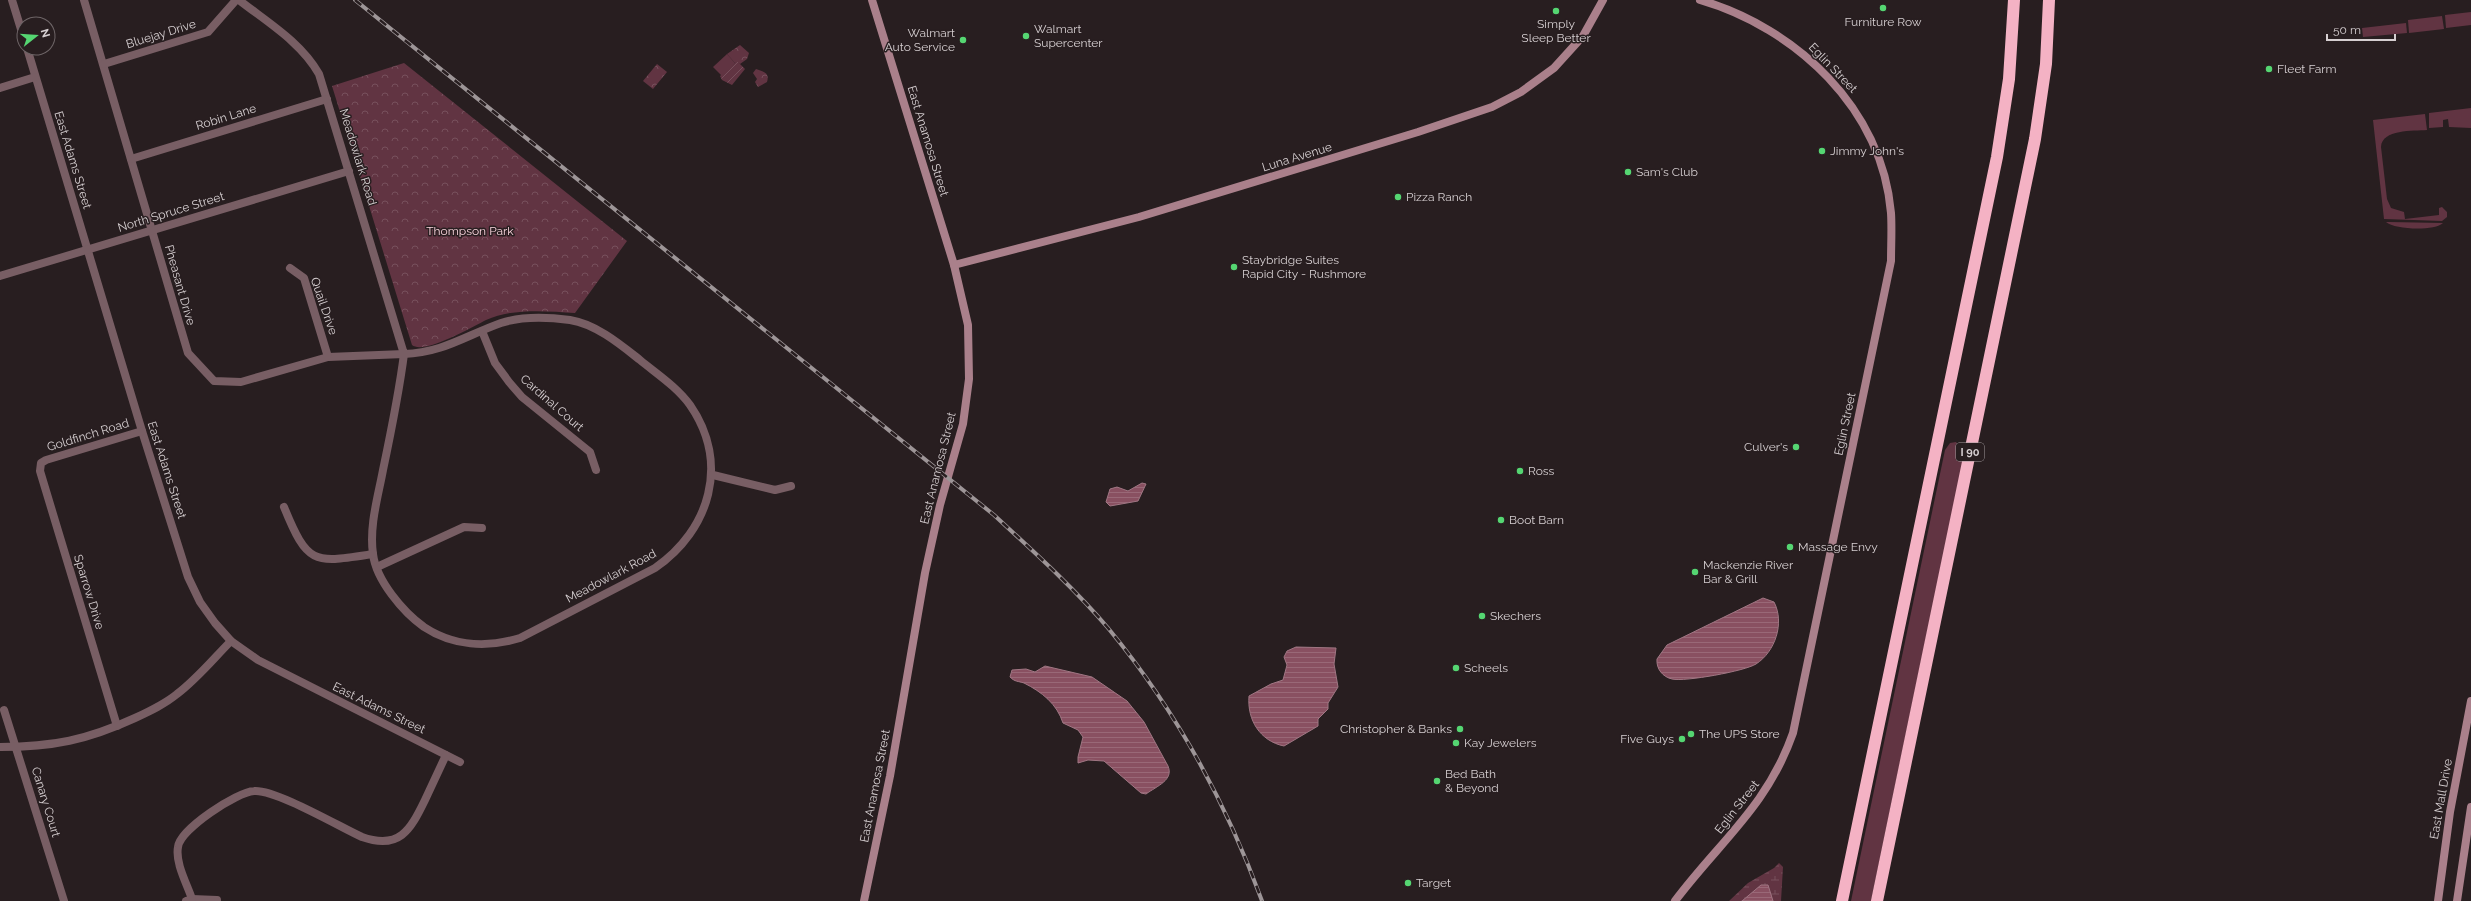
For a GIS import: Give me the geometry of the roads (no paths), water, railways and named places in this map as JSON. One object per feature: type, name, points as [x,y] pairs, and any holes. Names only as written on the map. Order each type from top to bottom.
[{"type":"highway","name":"I 90","points":[[1842,901],[1997,157],[2009,79],[2014,0]]},
{"type":"highway","name":"I 90","points":[[1877,901],[2035,139],[2046,64],[2049,0]]},
{"type":"street","points":[[12,0],[17,16]]},
{"type":"street","name":"Pheasant Drive","points":[[84,0],[188,353],[214,381],[241,382],[328,357],[404,354]]},
{"type":"street","name":"Bluejay Drive","points":[[104,64],[208,32],[237,0]]},
{"type":"street","name":"Meadowlark Road","points":[[237,0],[310,57],[319,74],[404,354],[400,387],[374,516],[373,554],[376,567],[396,601],[415,621],[431,632],[466,643],[488,645],[504,643],[520,638],[655,568],[671,557],[689,537],[707,497],[713,475],[709,446],[701,424],[689,404],[669,384],[626,348],[593,328],[572,320],[529,318],[501,323],[438,350],[404,354]]},
{"type":"street","name":"East Anamosa Street","points":[[864,901],[890,776],[925,573],[940,504],[954,460],[963,424],[969,379],[968,325],[954,265],[872,0]]},
{"type":"street","name":"Luna Avenue","points":[[954,265],[1146,215],[1418,132],[1492,107],[1528,88],[1554,68],[1583,36],[1603,0]]},
{"type":"street","name":"Eglin Street","points":[[1675,901],[1757,805],[1776,775],[1793,733],[1891,261],[1890,212],[1883,176],[1870,138],[1846,98],[1796,47],[1764,28],[1718,5],[1700,0]]},
{"type":"street","name":"East Adams Street","points":[[29,56],[142,431],[188,577],[200,602],[215,623],[231,641],[258,660],[460,762]]},
{"type":"street","points":[[0,88],[35,77]]},
{"type":"street","name":"Robin Lane","points":[[131,159],[327,99]]},
{"type":"street","name":"North Spruce Street","points":[[0,276],[349,170]]},
{"type":"street","name":"Quail Drive","points":[[290,268],[304,278],[328,357]]},
{"type":"street","name":"Cardinal Court","points":[[482,331],[496,363],[509,382],[522,397],[590,452],[596,470]]},
{"type":"street","name":"Goldfinch Road","points":[[41,463],[46,460],[142,431]]},
{"type":"street","name":"Sparrow Drive","points":[[41,463],[40,470],[117,726]]},
{"type":"street","points":[[713,475],[774,490],[791,486]]},
{"type":"street","points":[[284,507],[295,533],[304,548],[315,557],[330,561],[373,554]]},
{"type":"street","points":[[376,567],[464,527],[482,528]]},
{"type":"street","points":[[0,747],[48,746],[76,741],[117,726],[157,708],[178,694],[231,641]]},
{"type":"street","name":"East Mall Drive","points":[[2438,901],[2455,784],[2471,701]]},
{"type":"street","name":"Canary Court","points":[[4,710],[64,901]]},
{"type":"street","points":[[216,900],[189,900],[178,856],[178,846],[183,834],[200,820],[243,794],[254,790],[271,793],[374,842],[387,842],[400,838],[412,827],[446,755]]},
{"type":"street","points":[[2457,901],[2471,807]]},
{"type":"railway","points":[[355,0],[994,515],[1067,584],[1108,628],[1132,659],[1177,724],[1215,792],[1248,864],[1262,901]]},
{"type":"place","name":"Furniture Row","points":[[1883,8]]},
{"type":"place","name":"Simply Sleep Better","points":[[1556,11]]},
{"type":"place","name":"Walmart Supercenter","points":[[1026,36]]},
{"type":"place","name":"Walmart Auto Service","points":[[963,40]]},
{"type":"place","name":"Fleet Farm","points":[[2269,69]]},
{"type":"place","name":"Jimmy John's","points":[[1822,151]]},
{"type":"place","name":"Sam's Club","points":[[1628,172]]},
{"type":"place","name":"Pizza Ranch","points":[[1398,197]]},
{"type":"place","name":"Staybridge Suites Rapid City - Rushmore","points":[[1234,267]]},
{"type":"place","name":"Culver's","points":[[1796,447]]},
{"type":"place","name":"Ross","points":[[1520,471]]},
{"type":"place","name":"Boot Barn","points":[[1501,520]]},
{"type":"place","name":"Massage Envy","points":[[1790,547]]},
{"type":"place","name":"Mackenzie River Bar & Grill","points":[[1695,572]]},
{"type":"place","name":"Skechers","points":[[1482,616]]},
{"type":"place","name":"Scheels","points":[[1456,668]]},
{"type":"place","name":"Christopher & Banks","points":[[1460,729]]},
{"type":"place","name":"The UPS Store","points":[[1691,734]]},
{"type":"place","name":"Five Guys","points":[[1682,739]]},
{"type":"place","name":"Kay Jewelers","points":[[1456,743]]},
{"type":"place","name":"Bed Bath & Beyond","points":[[1437,781]]},
{"type":"place","name":"Target","points":[[1408,883]]},
{"type":"park label","name":"Thompson Park","points":[[470,231]]}]
